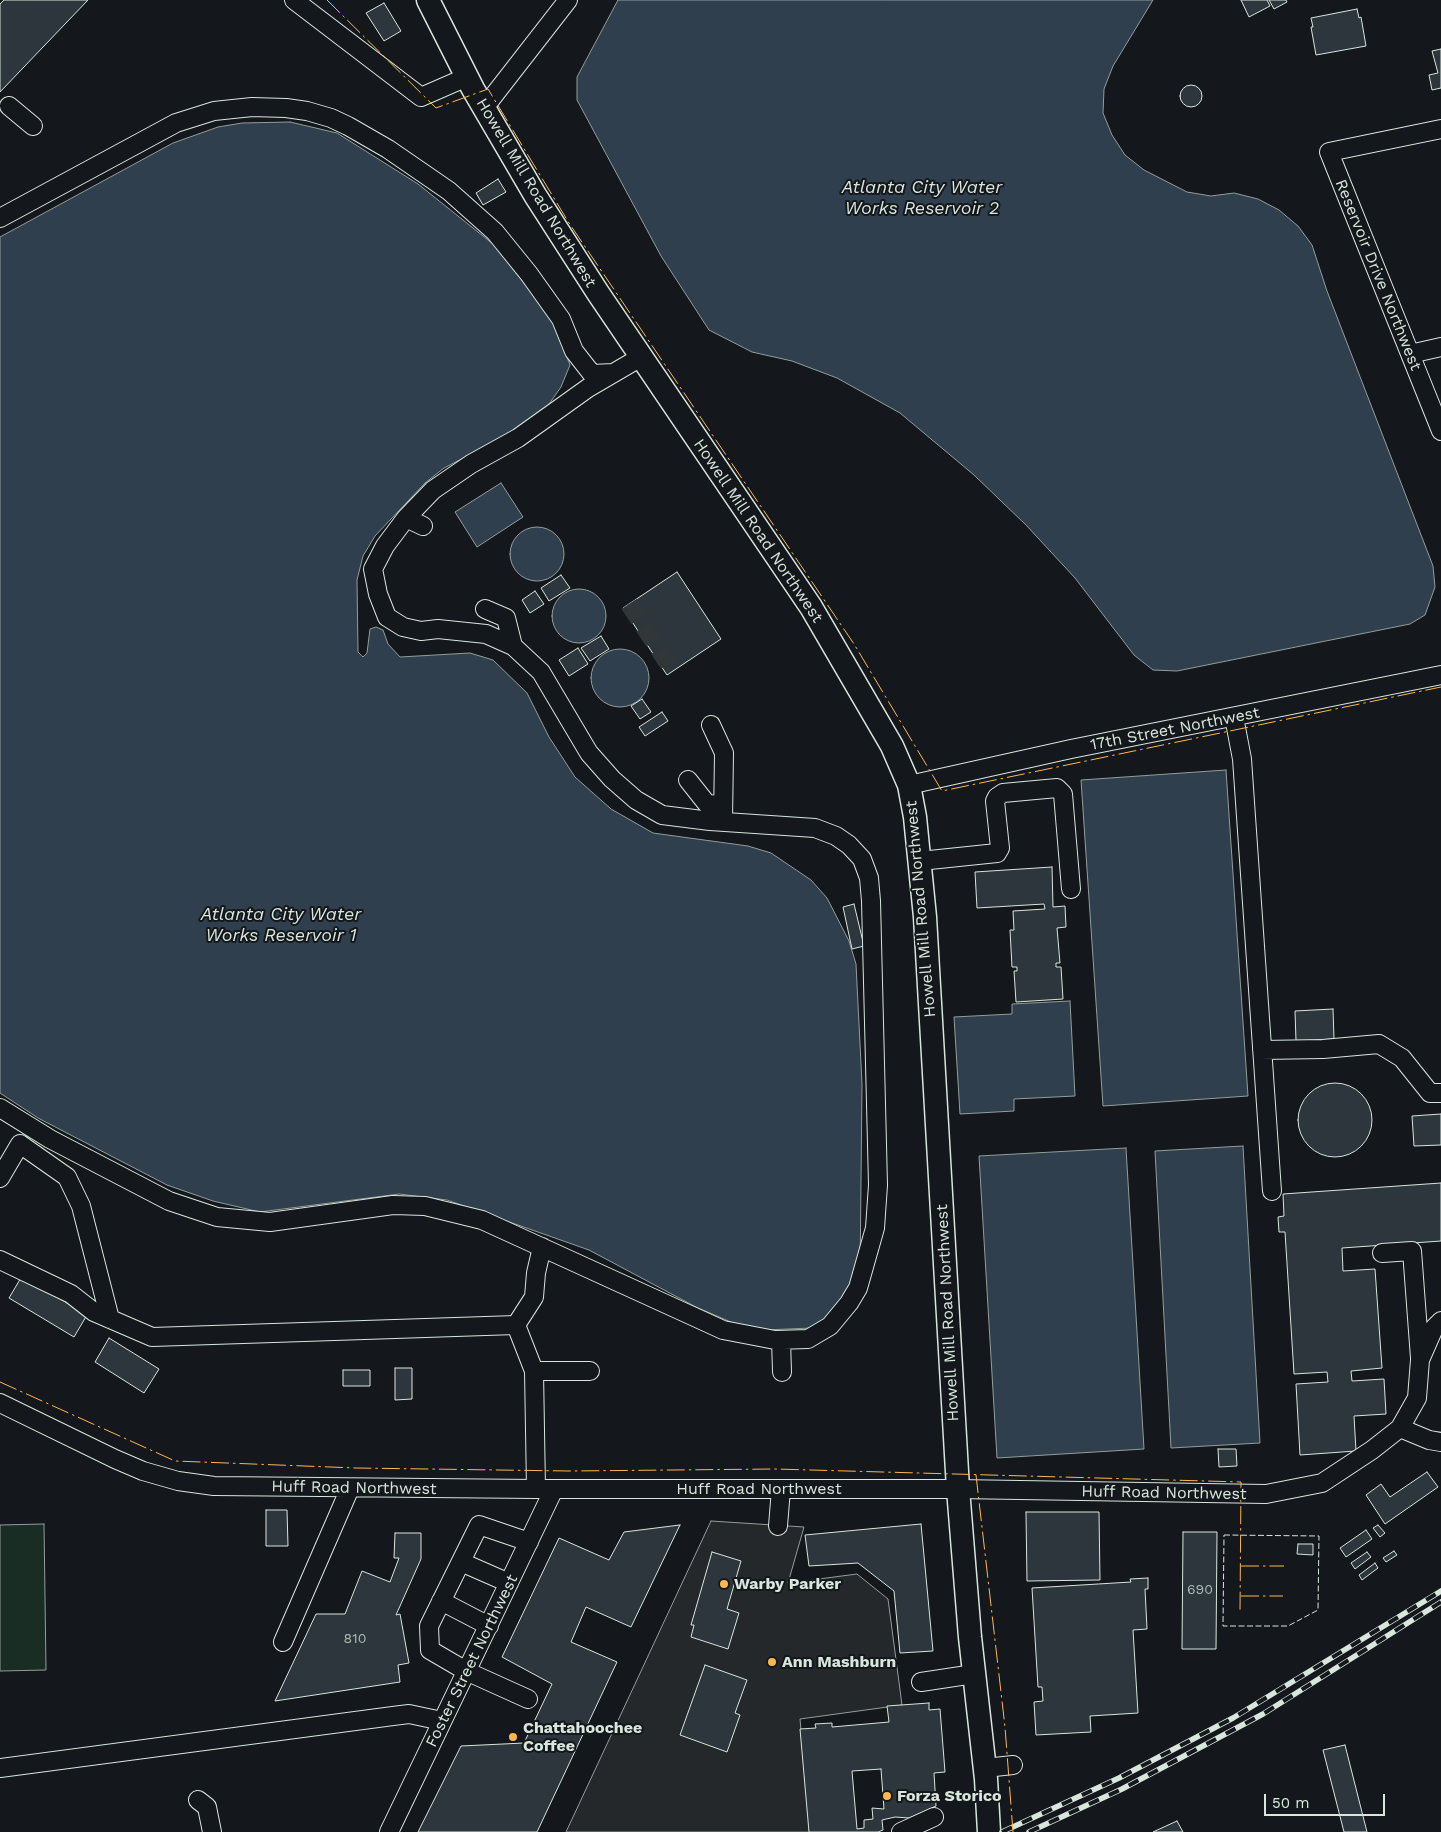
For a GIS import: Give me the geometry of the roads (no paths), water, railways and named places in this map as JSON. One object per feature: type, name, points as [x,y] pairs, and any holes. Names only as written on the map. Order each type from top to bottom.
[{"type":"main road","name":"Howell Mill Road Northwest","points":[[428,0],[484,108],[535,195],[641,357],[810,607],[892,746],[909,785],[915,816],[926,927],[958,1489],[989,1832]]},
{"type":"street","points":[[294,0],[420,97],[467,77]]},
{"type":"street","points":[[484,108],[568,0]]},
{"type":"street","points":[[9,106],[33,126]]},
{"type":"street","points":[[0,218],[176,123],[214,111],[252,107],[307,111],[331,118],[348,126],[388,149],[449,192],[495,232],[529,274],[561,319],[574,351],[592,374],[616,373]]},
{"type":"street","name":"Reservoir Drive Northwest","points":[[1441,129],[1329,152],[1441,431]]},
{"type":"street","points":[[1410,354],[1441,347]]},
{"type":"street","points":[[0,1108],[50,1139],[169,1201],[217,1217],[270,1222],[394,1205],[425,1206],[482,1220],[723,1330],[781,1340],[808,1339],[830,1326],[849,1303],[858,1288],[875,1228],[878,1185],[869,878],[862,859],[849,845],[836,836],[815,828],[780,819],[723,813],[662,815],[636,800],[612,779],[589,753],[541,672],[513,646],[486,634],[438,629],[421,631],[403,627],[387,617],[378,594],[373,568],[385,546],[406,518],[433,490],[471,464],[518,438],[588,388],[641,357]]},
{"type":"street","points":[[406,518],[423,526]]},
{"type":"street","points":[[485,609],[506,618],[513,646]]},
{"type":"street","name":"17th Street Northwest","points":[[909,785],[1071,749],[1441,675]]},
{"type":"street","points":[[1234,717],[1242,759],[1272,1191]]},
{"type":"street","points":[[711,725],[724,753],[723,813]]},
{"type":"street","points":[[688,780],[707,804],[723,813]]},
{"type":"street","points":[[920,861],[998,854],[1000,848],[997,797],[1003,793],[1057,788],[1063,794],[1071,889]]},
{"type":"street","points":[[1262,1050],[1323,1049],[1379,1044],[1402,1058],[1430,1093],[1441,1093]]},
{"type":"street","points":[[0,1178],[20,1144],[67,1177],[81,1206],[110,1319]]},
{"type":"street","points":[[516,1325],[534,1297],[536,1273],[542,1247]]},
{"type":"street","points":[[1382,1253],[1412,1251],[1420,1360]]},
{"type":"street","points":[[0,1260],[71,1294],[94,1312],[152,1337],[516,1325]]},
{"type":"street","name":"Huff Road Northwest","points":[[0,1402],[115,1459],[144,1471],[178,1481],[214,1486],[536,1489],[958,1489],[1009,1498],[1117,1498],[1266,1494],[1322,1483],[1372,1450],[1400,1428],[1416,1398],[1420,1360],[1434,1328],[1441,1321]]},
{"type":"street","points":[[516,1325],[534,1372],[536,1489]]},
{"type":"street","points":[[781,1340],[782,1372]]},
{"type":"street","points":[[534,1372],[590,1372]]},
{"type":"street","points":[[1400,1428],[1429,1440],[1441,1442]]},
{"type":"street","points":[[283,1642],[350,1488]]},
{"type":"street","name":"Foster Street Northwest","points":[[389,1832],[554,1489]]},
{"type":"street","points":[[778,1526],[780,1489]]},
{"type":"street","points":[[528,1699],[466,1671],[430,1650],[429,1626],[479,1525],[529,1542]]},
{"type":"street","points":[[461,1562],[509,1583]]},
{"type":"street","points":[[441,1602],[488,1626]]},
{"type":"street","points":[[921,1682],[974,1674]]},
{"type":"street","points":[[0,1768],[401,1715],[419,1716],[442,1721]]},
{"type":"street","points":[[985,1773],[1013,1765]]},
{"type":"street","points":[[198,1800],[206,1807],[212,1832]]},
{"type":"street","points":[[901,1832],[934,1817]]},
{"type":"water","name":"Atlanta City Water Works Reservoir 2","points":[[618,0],[1153,0],[1113,66],[1104,89],[1103,113],[1112,135],[1125,155],[1144,170],[1187,192],[1211,196],[1234,193],[1258,199],[1279,210],[1298,226],[1312,245],[1327,291],[1433,566],[1435,587],[1425,615],[1410,624],[1177,671],[1153,670],[1134,655],[1075,578],[1026,525],[974,475],[900,413],[837,378],[792,361],[752,352],[709,330],[661,256],[577,100],[577,77]]},
{"type":"water","name":"Atlanta City Water Works Reservoir 1","points":[[290,122],[337,133],[418,184],[493,244],[553,320],[570,365],[561,387],[547,407],[508,435],[444,468],[425,483],[375,536],[363,556],[357,580],[358,652],[363,657],[367,653],[370,629],[376,627],[383,630],[388,644],[400,657],[470,653],[493,660],[527,693],[549,737],[575,777],[611,809],[653,833],[748,846],[771,853],[811,880],[827,898],[849,941],[856,964],[862,1084],[860,1277],[833,1317],[812,1328],[764,1330],[740,1326],[696,1307],[589,1250],[447,1200],[399,1194],[260,1212],[213,1201],[167,1185],[38,1118],[0,1093],[0,237],[173,143],[218,127],[242,123]]},
{"type":"water","points":[[501,483],[523,517],[477,547],[455,512]]},
{"type":"water","points":[[537,527],[547,529],[556,535],[562,544],[564,554],[562,564],[556,573],[547,579],[537,581],[527,579],[518,573],[512,564],[510,554],[512,544],[518,535],[527,529]]},
{"type":"water","points":[[579,589],[589,591],[598,597],[604,606],[606,616],[604,626],[598,635],[589,641],[579,643],[569,641],[560,635],[554,626],[552,616],[554,606],[560,597],[569,591]]},
{"type":"water","points":[[620,649],[631,651],[644,662],[649,678],[647,689],[636,702],[620,707],[609,705],[596,694],[591,678],[593,667],[604,654]]},
{"type":"water","points":[[1226,770],[1248,1096],[1103,1106],[1081,780]]},
{"type":"water","points":[[1070,1001],[1075,1096],[1014,1099],[1014,1111],[960,1114],[954,1017],[1012,1014],[1012,1004]]},
{"type":"water","points":[[1243,1146],[1260,1443],[1171,1448],[1155,1151]]},
{"type":"water","points":[[1126,1148],[1144,1449],[997,1458],[979,1156]]},
{"type":"tunnel","points":[[629,604],[673,671]]},
{"type":"railway","points":[[1002,1832],[1119,1778],[1233,1718],[1441,1591]]},
{"type":"railway","points":[[1029,1832],[1122,1789],[1263,1714],[1441,1602]]},
{"type":"place","name":"Warby Parker","points":[[724,1584]]},
{"type":"place","name":"Ann Mashburn","points":[[772,1662]]},
{"type":"place","name":"Chattahoochee Coffee","points":[[513,1737]]},
{"type":"place","name":"Forza Storico","points":[[887,1796]]}]
